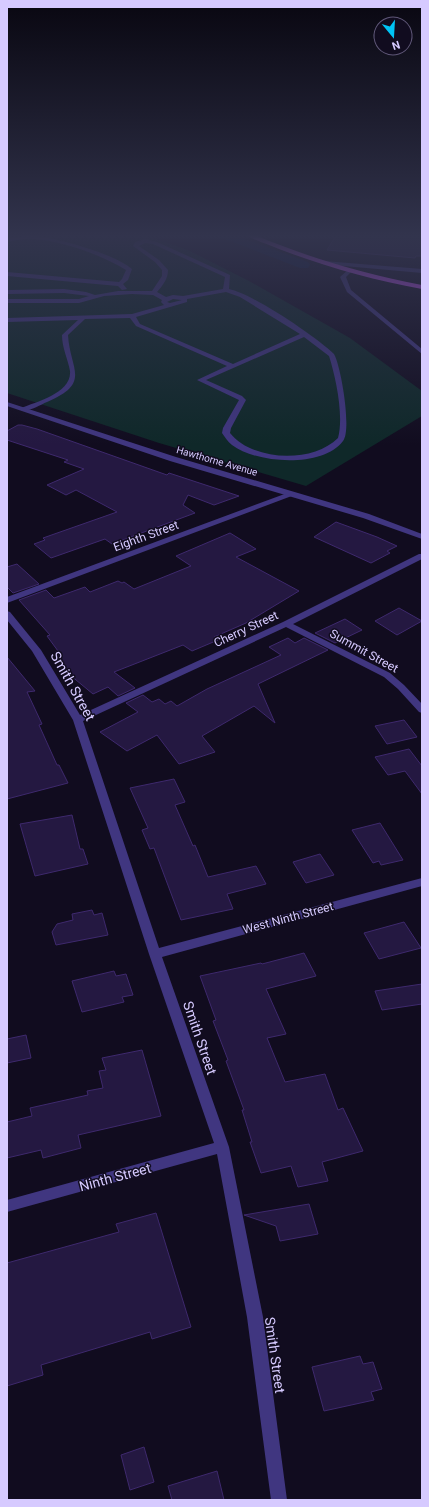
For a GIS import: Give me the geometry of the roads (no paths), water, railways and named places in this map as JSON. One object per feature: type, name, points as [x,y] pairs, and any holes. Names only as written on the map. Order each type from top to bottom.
[{"type":"street","points":[[256,304],[304,335],[331,354],[336,372],[343,420],[343,435],[337,444],[322,452],[297,458],[276,458],[250,451],[231,441],[226,433],[227,428],[243,400],[240,397],[200,380],[304,335]]},
{"type":"street","points":[[365,304],[422,352]]},
{"type":"street","points":[[7,320],[132,316],[168,305]]},
{"type":"street","points":[[132,316],[138,325],[233,366]]},
{"type":"street","points":[[23,409],[64,391],[72,382],[73,372],[65,345],[65,336],[82,318]]},
{"type":"street","points":[[414,344],[422,345]]},
{"type":"street","name":"Hawthorne Avenue","points":[[7,404],[173,459],[366,516],[422,537]]},
{"type":"street","name":"Eighth Street","points":[[7,600],[293,494]]},
{"type":"street","name":"Cherry Street","points":[[78,720],[286,624],[422,556]]},
{"type":"street","name":"Smith Street","points":[[7,614],[36,650],[78,720],[155,954],[222,1147],[255,1317],[279,1500]]},
{"type":"street","name":"Summit Street","points":[[286,624],[387,675],[401,687],[422,710]]},
{"type":"street","name":"West Ninth Street","points":[[155,954],[422,882]]},
{"type":"street","name":"Ninth Street","points":[[7,1206],[222,1147]]}]
